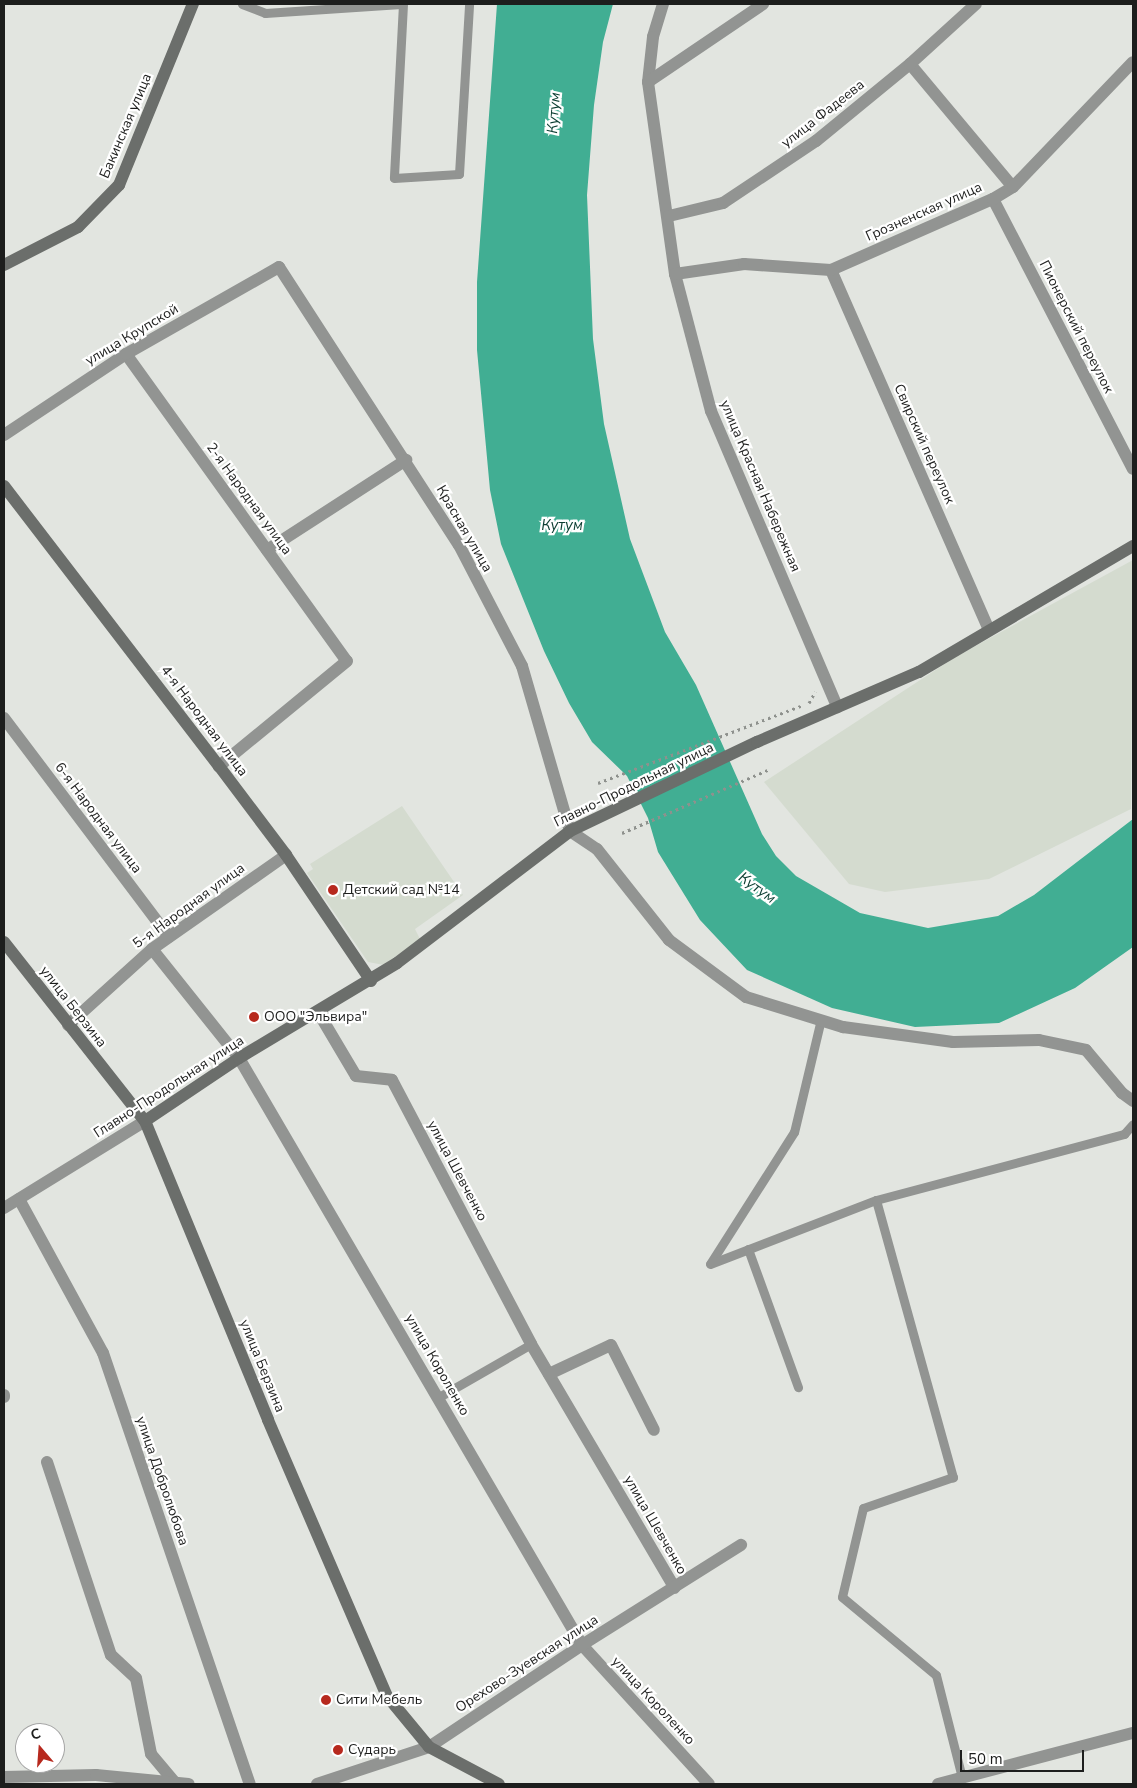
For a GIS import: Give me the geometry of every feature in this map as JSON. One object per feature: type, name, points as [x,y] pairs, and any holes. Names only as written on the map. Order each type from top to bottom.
[{"type":"street","name":"Бакинская улица","points":[[4,265],[78,226],[119,185],[193,4]]},
{"type":"street","name":"улица Красная Набережная","points":[[663,4],[653,37],[648,82],[669,216],[675,274],[711,411],[837,707]]},
{"type":"street","points":[[648,82],[763,4]]},
{"type":"street","name":"улица Фадеева","points":[[669,216],[723,203],[816,141],[910,64],[976,4]]},
{"type":"street","name":"Грозненская улица","points":[[675,274],[744,264],[831,270],[993,199],[1013,187],[1133,62]]},
{"type":"street","points":[[910,64],[1013,187]]},
{"type":"street","name":"Пионерский переулок","points":[[993,199],[1133,469]]},
{"type":"street","name":"улица Крупской","points":[[4,435],[126,354],[279,267]]},
{"type":"street","name":"Красная улица","points":[[279,267],[406,460],[459,545],[522,666],[570,831]]},
{"type":"street","name":"Свирский переулок","points":[[831,270],[989,630]]},
{"type":"street","name":"2-я Народная улица","points":[[126,354],[348,661],[219,766]]},
{"type":"street","points":[[267,550],[406,460]]},
{"type":"street","name":"4-я Народная улица","points":[[4,486],[286,855],[371,981]]},
{"type":"street","points":[[837,707],[919,672],[1133,546]]},
{"type":"street","name":"Главно-Продольная улица","points":[[4,1208],[145,1121],[239,1058],[371,981],[570,831],[757,742],[837,707]]},
{"type":"street","name":"6-я Народная улица","points":[[4,718],[169,937]]},
{"type":"street","points":[[570,831],[597,849],[669,940],[746,997],[844,1026],[952,1042],[1039,1040],[1086,1050],[1122,1093],[1133,1101]]},
{"type":"street","name":"5-я Народная улица","points":[[68,1025],[152,949],[286,855]]},
{"type":"street","name":"улица Берзина","points":[[4,942],[145,1121],[268,1420],[387,1696],[429,1747],[499,1784]]},
{"type":"street","name":"улица Короленко","points":[[152,949],[239,1058],[582,1645],[709,1784]]},
{"type":"street","name":"улица Шевченко","points":[[318,1012],[356,1076],[392,1080],[531,1344],[675,1588]]},
{"type":"street","name":"улица Добролюбова","points":[[20,1199],[103,1352],[250,1784]]},
{"type":"street","points":[[549,1374],[611,1345],[654,1430]]},
{"type":"street","points":[[47,1462],[111,1655],[136,1678],[151,1754],[174,1781]]},
{"type":"street","name":"Орехово-Зуевская улица","points":[[317,1784],[429,1747],[582,1645],[741,1545]]},
{"type":"street","points":[[938,1784],[1133,1733]]},
{"type":"street","points":[[4,1777],[174,1781],[189,1784]]},
{"type":"lane","points":[[242,4],[264,13],[402,4],[394,178],[459,174],[469,4]]},
{"type":"lane","points":[[821,1020],[794,1132],[710,1264],[876,1200],[1124,1134],[1133,1124]]},
{"type":"lane","points":[[876,1200],[953,1477],[863,1508],[842,1597],[936,1675],[962,1778]]},
{"type":"lane","points":[[748,1249],[798,1387]]},
{"type":"lane","points":[[438,1397],[531,1344]]},
{"type":"path","points":[[598,783],[724,733],[809,703],[815,692]]},
{"type":"path","points":[[622,833],[770,769]]},
{"type":"shaded area","points":[[1133,560],[1131,809],[989,879],[885,892],[849,884],[764,782],[957,656]]},
{"type":"shaded area","points":[[402,806],[463,895],[415,929],[420,939],[384,965],[368,962],[307,873],[313,869],[310,864]]},
{"type":"water","name":"Кутум","points":[[497,4],[613,4],[603,42],[594,105],[587,195],[593,339],[604,424],[630,539],[665,632],[696,685],[762,834],[776,856],[796,876],[860,913],[928,928],[998,916],[1034,895],[1133,819],[1133,947],[1075,988],[999,1023],[915,1027],[832,1008],[747,970],[700,920],[658,852],[648,818],[627,776],[592,742],[569,703],[544,651],[501,544],[490,490],[477,350],[477,282]]},
{"type":"place","name":"Детский сад №14","points":[[333,890]]},
{"type":"place","name":"ООО \"Эльвира\"","points":[[254,1017]]},
{"type":"place","name":"Сити Мебель","points":[[326,1700]]},
{"type":"place","name":"Сударь","points":[[338,1750]]}]
